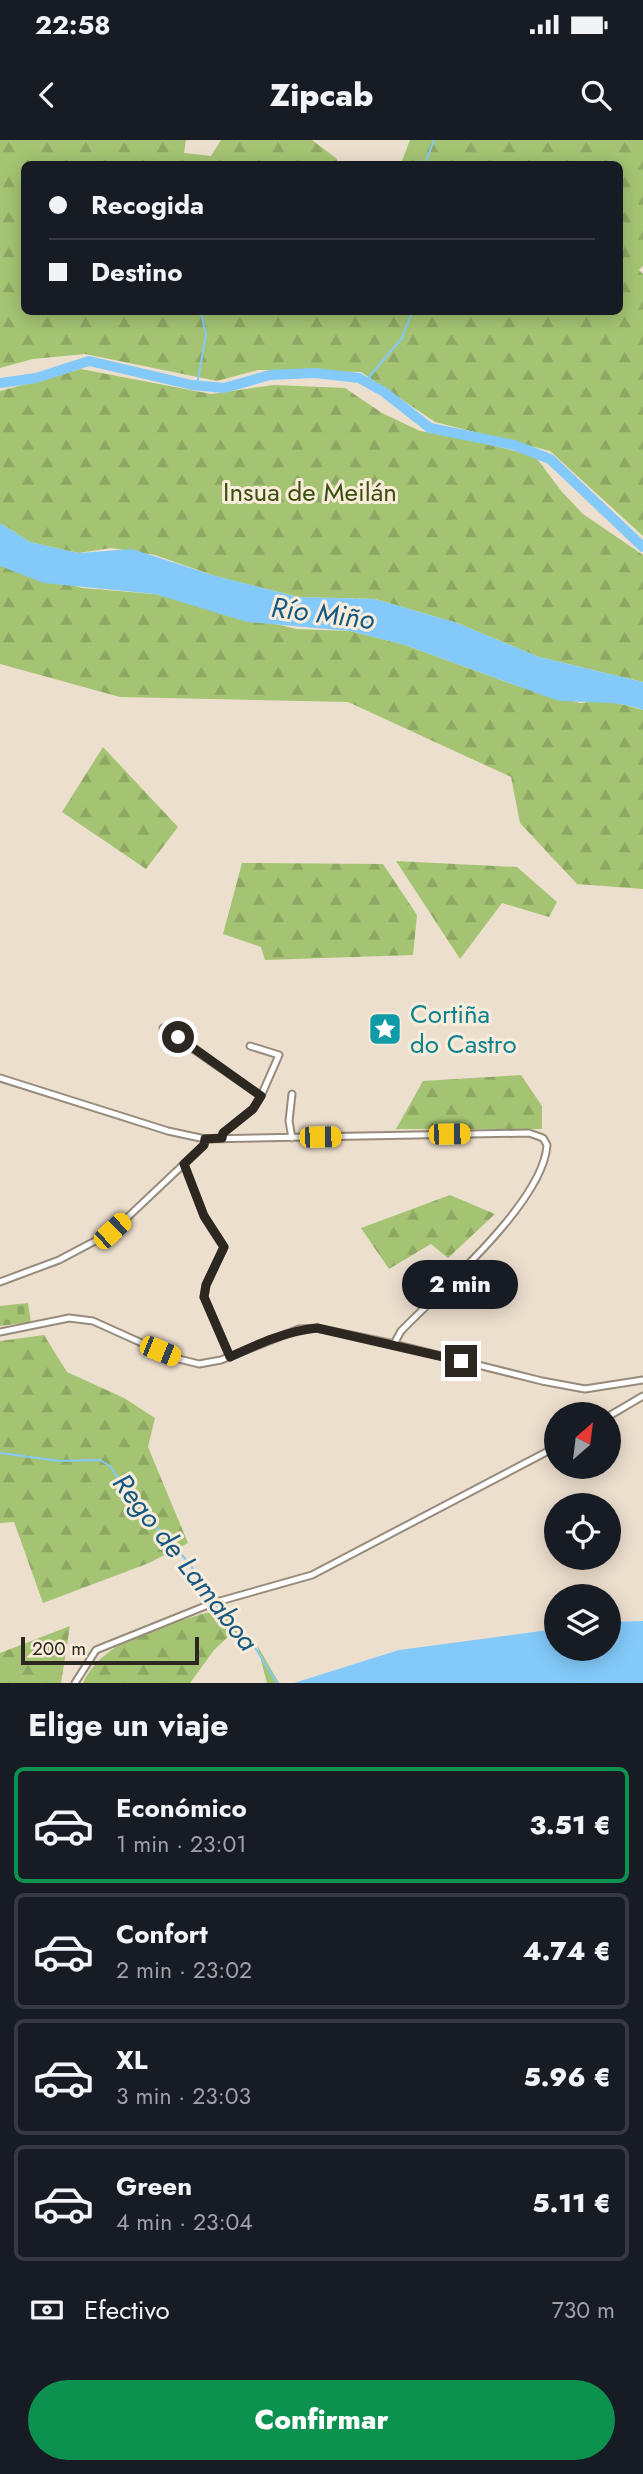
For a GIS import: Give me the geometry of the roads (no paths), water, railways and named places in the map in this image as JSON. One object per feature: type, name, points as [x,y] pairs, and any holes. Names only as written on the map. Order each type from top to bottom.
[{"type":"street","points":[[163,1027],[261,1096]]},
{"type":"street","points":[[222,1138],[223,1133],[253,1109],[279,1055],[250,1045]]},
{"type":"street","points":[[0,1078],[168,1131],[202,1138],[529,1133],[543,1138],[547,1145],[542,1167],[524,1198],[499,1230],[401,1331],[394,1344]]},
{"type":"street","points":[[292,1094],[289,1121],[292,1138]]},
{"type":"street","points":[[0,1282],[58,1260],[103,1238],[204,1145],[202,1138]]},
{"type":"street","points":[[184,1164],[204,1216],[224,1247],[206,1285],[204,1297],[230,1357]]},
{"type":"street","points":[[0,1332],[69,1318],[117,1330],[167,1354],[199,1364],[230,1357],[299,1329],[341,1332],[585,1389],[643,1380]]},
{"type":"street","points":[[621,1409],[643,1396]]},
{"type":"street","points":[[75,1683],[96,1650],[212,1603],[312,1575],[544,1453]]},
{"type":"water","name":"Río Miño","points":[[0,523],[30,542],[79,553],[132,549],[215,576],[298,597],[375,599],[457,623],[539,657],[643,682],[643,710],[610,703],[556,700],[405,645],[350,631],[247,622],[155,594],[44,583],[0,566]]},
{"type":"water","points":[[643,1621],[643,1683],[294,1683],[399,1650],[544,1631],[544,1661],[621,1661],[621,1622]]},
{"type":"waterway","points":[[426,161],[434,140]]},
{"type":"waterway","points":[[197,385],[206,335],[202,315]]},
{"type":"waterway","points":[[365,382],[402,338],[411,315]]},
{"type":"waterway","points":[[0,383],[36,378],[89,361],[192,385],[224,388],[270,375],[315,373],[359,378],[384,392],[430,428],[514,445],[550,459],[643,547]]},
{"type":"waterway","name":"Rego de Lamaboa","points":[[0,1453],[60,1461],[100,1460],[110,1466],[143,1518],[159,1530],[189,1563],[210,1595],[256,1649],[277,1683]]},
{"type":"place","name":"Cortiña do Castro","points":[[385,1029]]},
{"type":"park label","name":"Insua de Meilán","points":[[310,492]]}]
